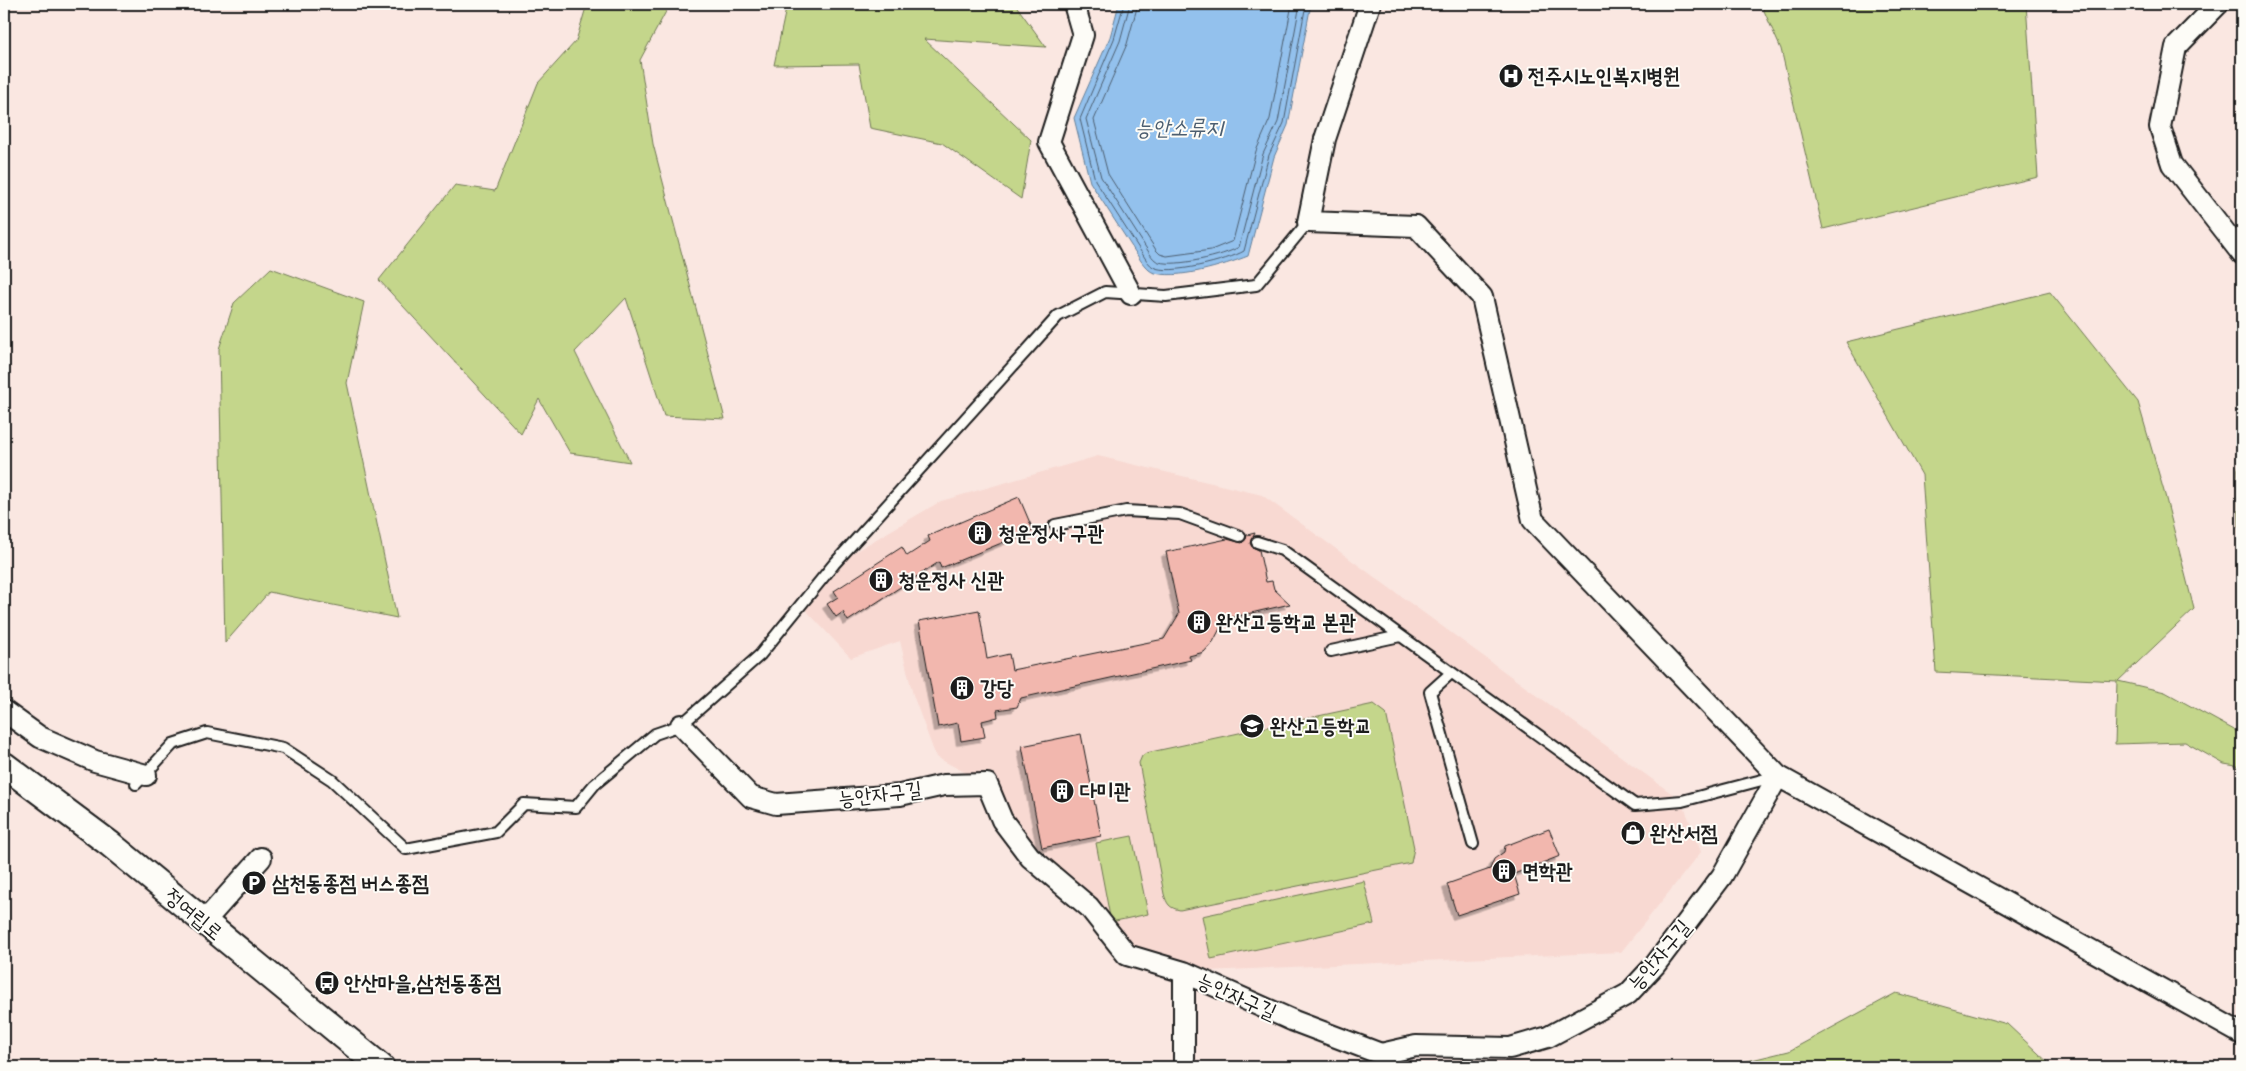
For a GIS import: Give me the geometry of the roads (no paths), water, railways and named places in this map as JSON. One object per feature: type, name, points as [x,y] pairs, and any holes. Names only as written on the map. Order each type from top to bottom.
[{"type":"street","points":[[1074,4],[1083,35],[1049,142],[1131,294]]},
{"type":"street","points":[[1370,4],[1325,139],[1308,222],[1416,226],[1482,297],[1533,520],[1778,776],[2242,1034]]},
{"type":"street","points":[[2218,4],[2176,47],[2160,127],[2172,164],[2242,254]]},
{"type":"street","points":[[4,711],[40,737],[141,780]]},
{"type":"street","name":"능안자구길","points":[[681,725],[751,797],[776,804],[900,796],[944,785],[987,784],[1002,820],[1030,857],[1089,907],[1126,955],[1184,972],[1294,1021],[1381,1054],[1416,1046],[1510,1048],[1548,1037],[1628,994],[1654,965],[1722,876],[1778,776]]},
{"type":"street","name":"정여립로","points":[[4,765],[110,844],[203,923],[381,1067]]},
{"type":"street","points":[[203,923],[261,858]]},
{"type":"street","points":[[1184,972],[1184,1067]]},
{"type":"lane","points":[[141,780],[174,744],[207,733],[283,748],[332,780],[406,849],[496,832],[524,804],[576,807],[594,785],[655,734],[681,725],[760,655],[840,557],[1058,316],[1105,292],[1166,296],[1256,285],[1308,222]]},
{"type":"lane","points":[[1055,525],[1126,511],[1180,514],[1240,536]]},
{"type":"lane","points":[[1257,542],[1282,550],[1635,806],[1682,801],[1778,776]]},
{"type":"lane","points":[[1331,651],[1400,636]]},
{"type":"lane","points":[[1451,673],[1430,692],[1473,844]]},
{"type":"water","name":"능안소류지","points":[[1119,4],[1311,4],[1288,125],[1274,157],[1248,256],[1200,271],[1174,275],[1152,272],[1141,261],[1090,182],[1074,118],[1110,37]]},
{"type":"place","name":"전주시노인복지병원","points":[[1511,76]]},
{"type":"place","name":"청운정사 구관","points":[[980,533]]},
{"type":"place","name":"청운정사 신관","points":[[881,580]]},
{"type":"place","name":"완산고등학교 본관","points":[[1199,622]]},
{"type":"place","name":"강당","points":[[962,688]]},
{"type":"place","name":"완산고등학교","points":[[1252,726]]},
{"type":"place","name":"다미관","points":[[1062,791]]},
{"type":"place","name":"완산서점","points":[[1633,833]]},
{"type":"place","name":"면학관","points":[[1504,871]]},
{"type":"place","name":"삼천동종점 버스종점","points":[[254,883]]},
{"type":"place","name":"안산마을,삼천동종점","points":[[327,983]]}]
